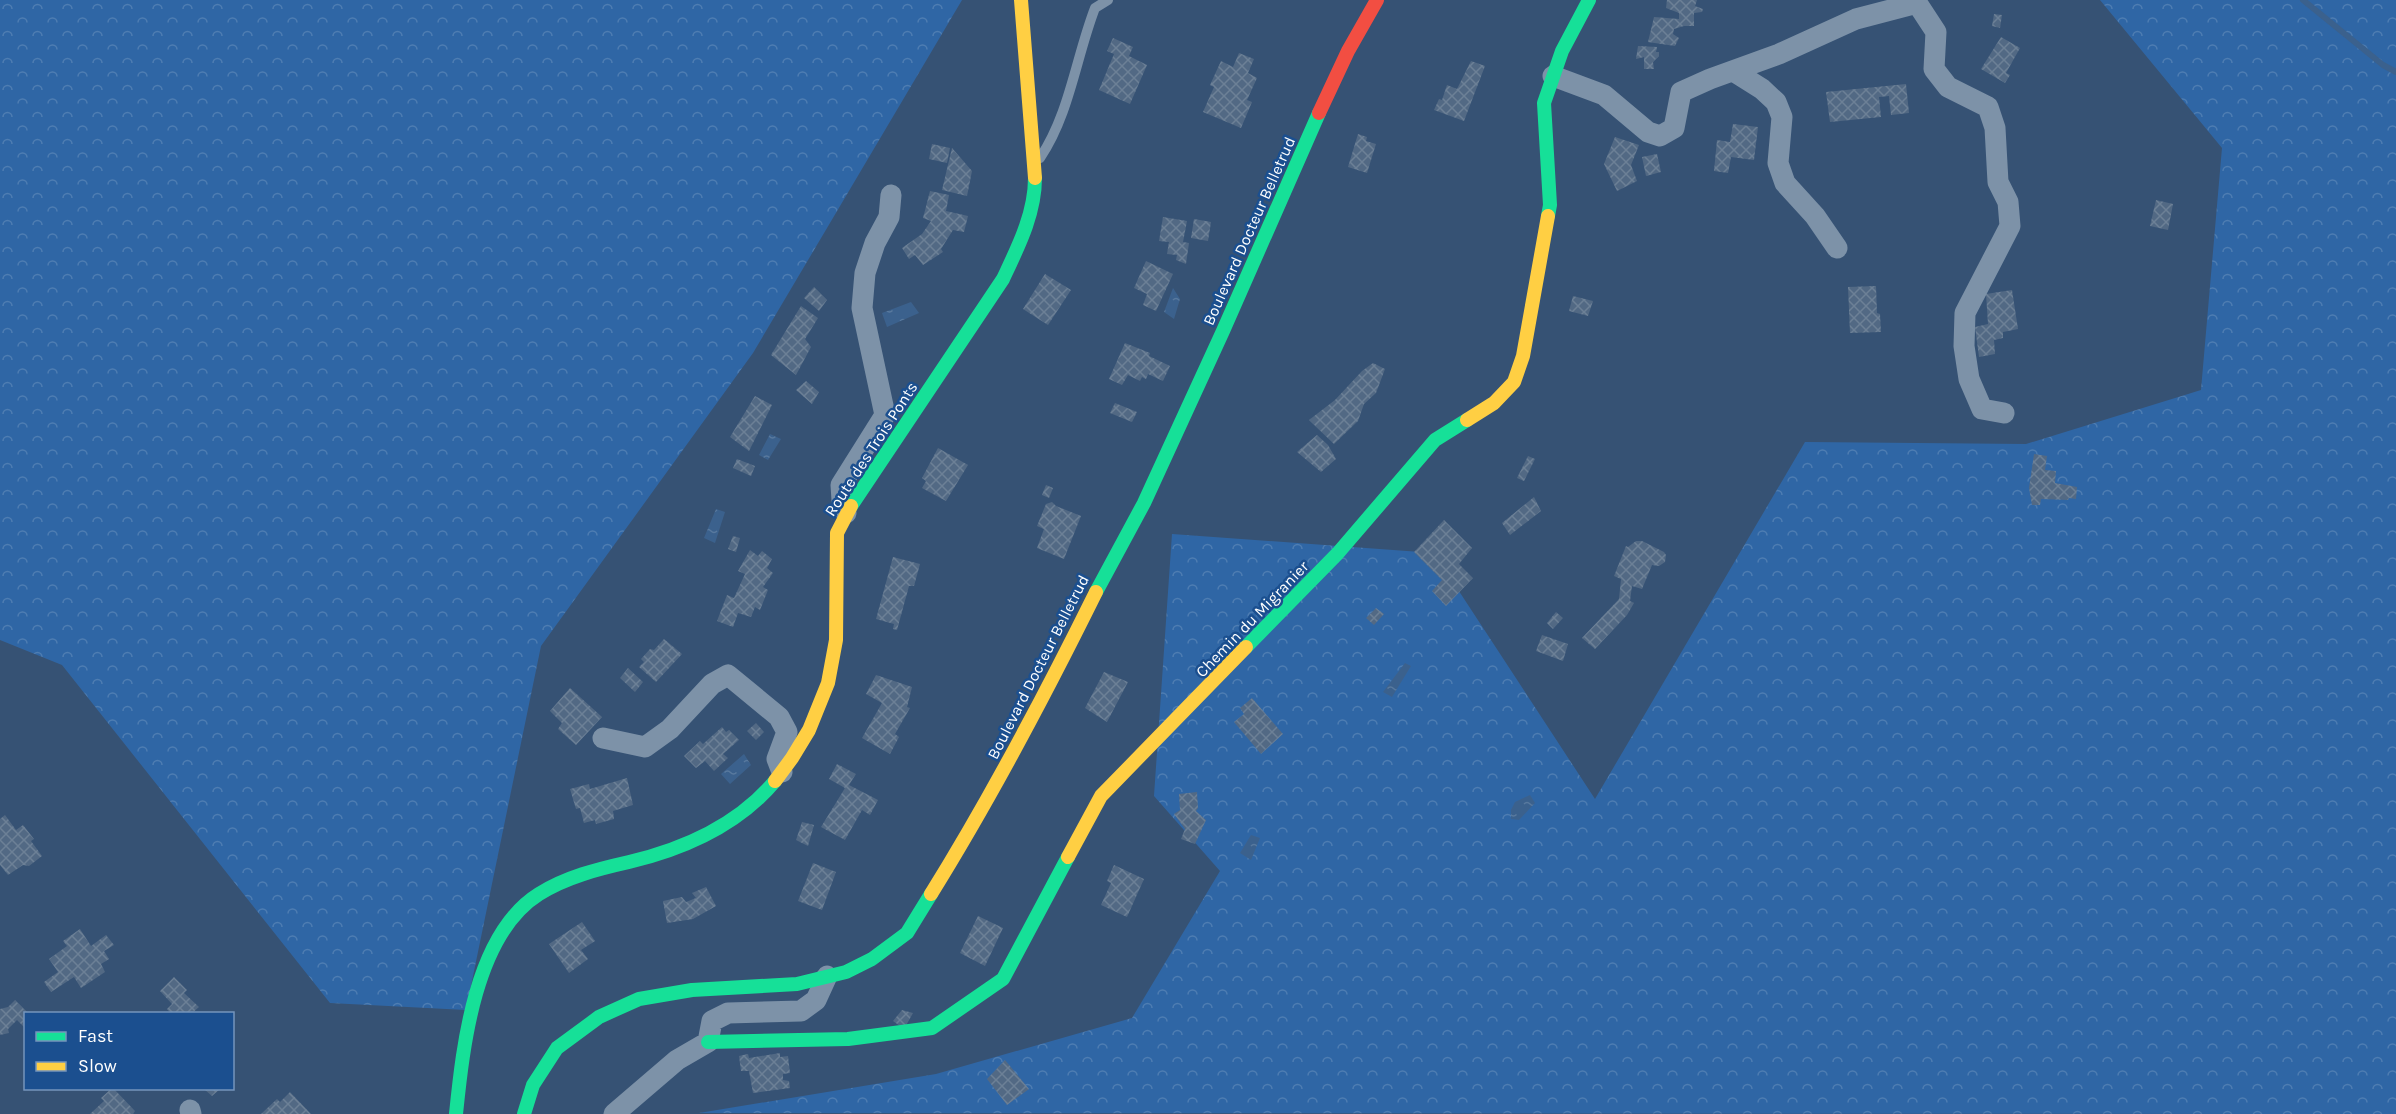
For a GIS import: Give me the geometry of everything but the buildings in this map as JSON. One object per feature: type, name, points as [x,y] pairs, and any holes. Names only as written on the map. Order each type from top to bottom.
[{"type":"street","name":"Route des Trois Ponts","points":[[456,1114],[467,1039],[482,977],[493,948],[508,922],[533,899],[563,881],[659,854],[707,835],[756,800],[782,772],[809,728],[825,688],[835,651],[837,534],[846,513],[1002,279],[1020,244],[1035,197],[1035,165],[1021,0]]},
{"type":"street","name":"Boulevard Docteur Belletrud","points":[[524,1114],[533,1085],[557,1048],[609,1012],[639,999],[650,997],[692,990],[797,984],[846,972],[872,959],[907,933],[966,838],[1036,713],[1102,579],[1144,503],[1316,119],[1348,51],[1377,0]]},
{"type":"street","name":"Chemin du Migranier","points":[[708,1042],[849,1039],[932,1028],[1003,979],[1101,796],[1338,553],[1436,440],[1494,403],[1514,382],[1523,356],[1550,205],[1544,103],[1562,51],[1589,0]]},
{"type":"street","points":[[1553,76],[1604,95],[1648,132],[1660,136],[1674,128],[1681,92],[1710,79],[1735,72],[1856,19],[1917,3],[1936,32],[1934,69],[1948,87],[1988,107],[1995,128],[1998,182],[2008,202],[2010,226],[1965,313],[1964,346],[1969,379],[1982,409],[2004,413]]},
{"type":"street","points":[[1735,72],[1762,89],[1776,102],[1782,117],[1778,163],[1785,183],[1815,216],[1837,248]]},
{"type":"street","points":[[846,513],[841,485],[885,415],[862,308],[866,273],[875,243],[889,216],[891,195]]},
{"type":"street","points":[[603,738],[645,747],[670,729],[712,684],[728,675],[779,717],[787,732],[777,759],[782,772]]},
{"type":"street","points":[[615,1114],[677,1060],[708,1042],[712,1021],[728,1013],[801,1011],[816,1000],[827,976]]},
{"type":"lane","points":[[1035,165],[1052,141],[1095,8],[1108,0]]},
{"type":"green space","points":[[0,0],[962,0],[753,353],[541,646],[466,1010],[330,1003],[62,665],[0,640]]},
{"type":"green space","points":[[2100,0],[2396,0],[2396,1114],[699,1113],[936,1074],[1132,1018],[1220,871],[1154,796],[1172,534],[1434,553],[1595,799],[1805,442],[2026,444],[2201,390],[2222,148]]},
{"type":"water","points":[[1173,288],[1180,299],[1174,319],[1164,312]]},
{"type":"water","points":[[911,302],[919,313],[887,327],[882,313]]},
{"type":"water","points":[[770,434],[781,439],[768,460],[759,455]]},
{"type":"water","points":[[716,509],[725,512],[715,543],[704,538]]},
{"type":"water","points":[[1405,663],[1411,666],[1392,697],[1383,692]]},
{"type":"water","points":[[744,754],[751,765],[730,784],[721,774]]},
{"type":"water","points":[[1530,795],[1535,803],[1519,820],[1511,819],[1511,810],[1515,802]]},
{"type":"water","points":[[1251,835],[1260,838],[1251,860],[1240,853]]},
{"type":"waterway","points":[[2303,0],[2383,65],[2396,72]]},
{"type":"traffic: fast","points":[[1548,216],[1550,205],[1544,103],[1562,51],[1589,0]]},
{"type":"traffic: fast","points":[[1096,592],[1144,503],[1319,113]]},
{"type":"traffic: fast","points":[[851,506],[1003,279],[1029,217],[1035,178]]},
{"type":"traffic: fast","points":[[1246,647],[1338,553],[1435,440],[1467,420]]},
{"type":"traffic: fast","points":[[456,1114],[468,1025],[476,993],[486,963],[500,936],[517,912],[539,894],[571,878],[650,857],[709,833],[744,810],[775,781]]},
{"type":"traffic: fast","points":[[708,1042],[848,1039],[932,1028],[1003,979],[1068,857]]},
{"type":"traffic: fast","points":[[524,1114],[533,1085],[557,1048],[599,1017],[639,999],[692,990],[797,984],[846,972],[872,959],[907,933],[931,894]]},
{"type":"traffic: slow","points":[[1021,0],[1035,178]]},
{"type":"traffic: slow","points":[[1467,420],[1494,403],[1514,382],[1523,356],[1548,216]]},
{"type":"traffic: slow","points":[[775,781],[809,730],[828,683],[836,640],[837,533],[851,506]]},
{"type":"traffic: slow","points":[[931,894],[1017,745],[1096,592]]},
{"type":"traffic: slow","points":[[1068,857],[1101,796],[1246,647]]},
{"type":"traffic: jam","points":[[1319,113],[1348,51],[1377,0]]}]
